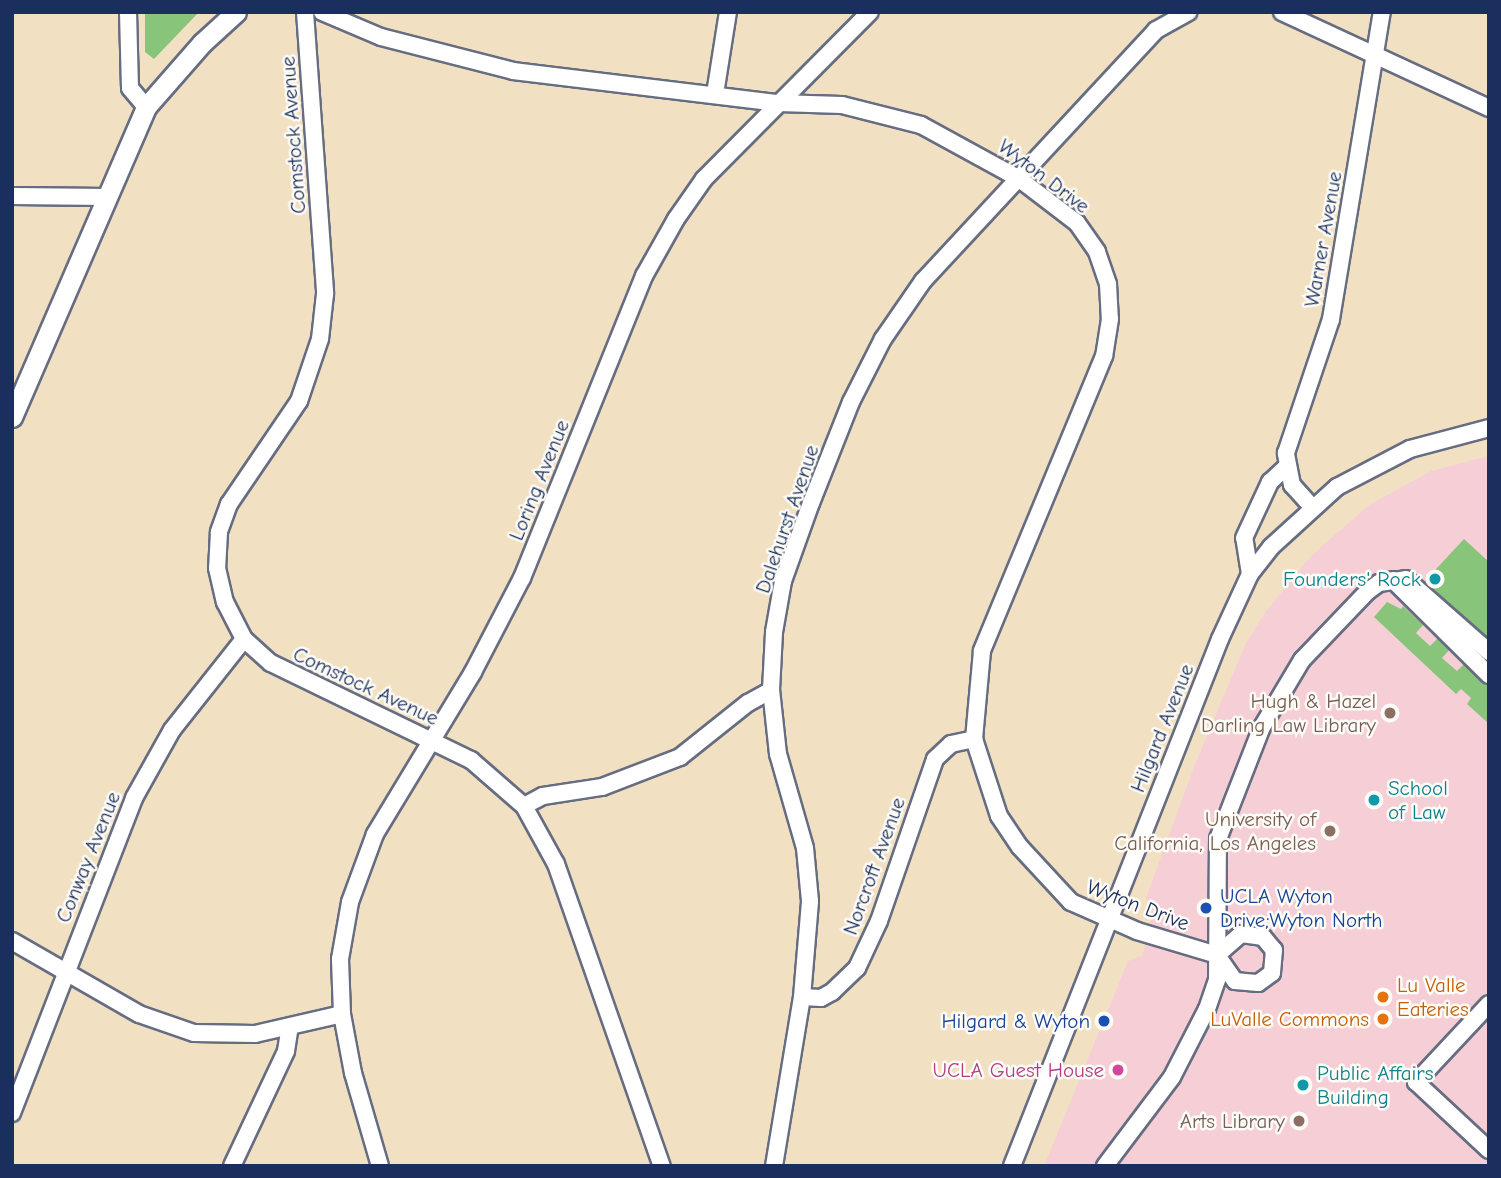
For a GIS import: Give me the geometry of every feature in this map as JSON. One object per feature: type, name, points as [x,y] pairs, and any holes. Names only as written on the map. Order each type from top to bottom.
[{"type":"main road","points":[[12,417],[146,107],[236,12]]},
{"type":"street","points":[[128,12],[130,89],[146,107]]},
{"type":"street","name":"Comstock Avenue","points":[[305,12],[324,305],[320,339],[299,401],[249,468],[219,532],[217,568],[225,602],[244,639],[298,680],[431,739],[471,760],[524,806],[556,864],[662,1166]]},
{"type":"street","name":"Wyton Drive","points":[[322,12],[381,37],[448,58],[513,71],[778,103],[842,105],[921,125],[1018,178],[1077,223],[1097,251],[1108,284],[1110,318],[1104,356],[982,651],[974,740],[999,816],[1020,848],[1071,902],[1109,920],[1217,955]]},
{"type":"street","points":[[715,94],[728,12]]},
{"type":"street","name":"Loring Avenue","points":[[380,1166],[353,1073],[342,1014],[340,959],[350,902],[375,834],[522,578],[644,276],[705,179],[870,12]]},
{"type":"street","name":"Dalehurst Avenue","points":[[774,1166],[802,997],[810,901],[805,848],[778,754],[771,690],[774,632],[783,581],[851,402],[883,339],[923,281],[1156,30],[1188,12]]},
{"type":"street","points":[[1282,12],[1489,108]]},
{"type":"street","name":"Warner Avenue","points":[[1250,574],[1244,538],[1270,482],[1286,467],[1331,319],[1382,12]]},
{"type":"street","points":[[12,196],[107,197]]},
{"type":"street","name":"Hilgard Avenue","points":[[1012,1166],[1250,574],[1312,507],[1337,487],[1410,449],[1489,428]]},
{"type":"street","points":[[1286,467],[1292,485],[1312,507]]},
{"type":"street","points":[[1105,1166],[1158,1097],[1192,1040],[1215,988],[1218,839],[1262,727],[1278,694],[1331,626],[1368,591],[1393,580],[1416,585],[1489,652]]},
{"type":"street","points":[[1393,580],[1489,675]]},
{"type":"street","name":"Conway Avenue","points":[[12,1113],[116,835],[151,764],[172,730],[244,639]]},
{"type":"street","points":[[524,806],[543,796],[602,787],[680,757],[748,703],[771,690]]},
{"type":"street","name":"Norcroft Avenue","points":[[802,997],[821,998],[832,992],[857,968],[879,921],[935,759],[951,744],[974,740]]},
{"type":"street","points":[[12,941],[139,1014],[194,1033],[241,1035],[290,1027],[342,1014]]},
{"type":"street","points":[[1489,1003],[1416,1082],[1489,1150]]},
{"type":"street","points":[[232,1166],[286,1051],[290,1027]]},
{"type":"shaded area","name":"University of California, Los Angeles","points":[[1489,456],[1489,1166],[1044,1166],[1128,961],[1143,955],[1153,911],[1146,898],[1195,764],[1246,643],[1266,611],[1312,555],[1369,505],[1431,471]]},
{"type":"green space","points":[[145,12],[199,12],[154,59],[145,52]]},
{"type":"green space","points":[[1464,539],[1489,562],[1489,640],[1425,581]]},
{"type":"green space","points":[[1387,602],[1401,609],[1403,606],[1423,625],[1416,633],[1430,646],[1438,638],[1450,649],[1442,658],[1457,671],[1465,663],[1489,685],[1489,724],[1467,704],[1471,698],[1461,689],[1456,694],[1374,617]]},
{"type":"place","name":"Founders' Rock","points":[[1435,579]]},
{"type":"place","name":"Hugh & Hazel Darling Law Library","points":[[1390,713]]},
{"type":"place","name":"School of Law","points":[[1374,800]]},
{"type":"place","name":"University of California, Los Angeles","points":[[1330,831]]},
{"type":"place","name":"UCLA Wyton Drive;Wyton North","points":[[1206,908]]},
{"type":"place","name":"Lu Valle Eateries","points":[[1383,997]]},
{"type":"place","name":"LuValle Commons","points":[[1383,1019]]},
{"type":"place","name":"Hilgard & Wyton","points":[[1104,1021]]},
{"type":"place","name":"UCLA Guest House","points":[[1118,1070]]},
{"type":"place","name":"Public Affairs Building","points":[[1303,1085]]},
{"type":"place","name":"Arts Library","points":[[1299,1121]]}]
